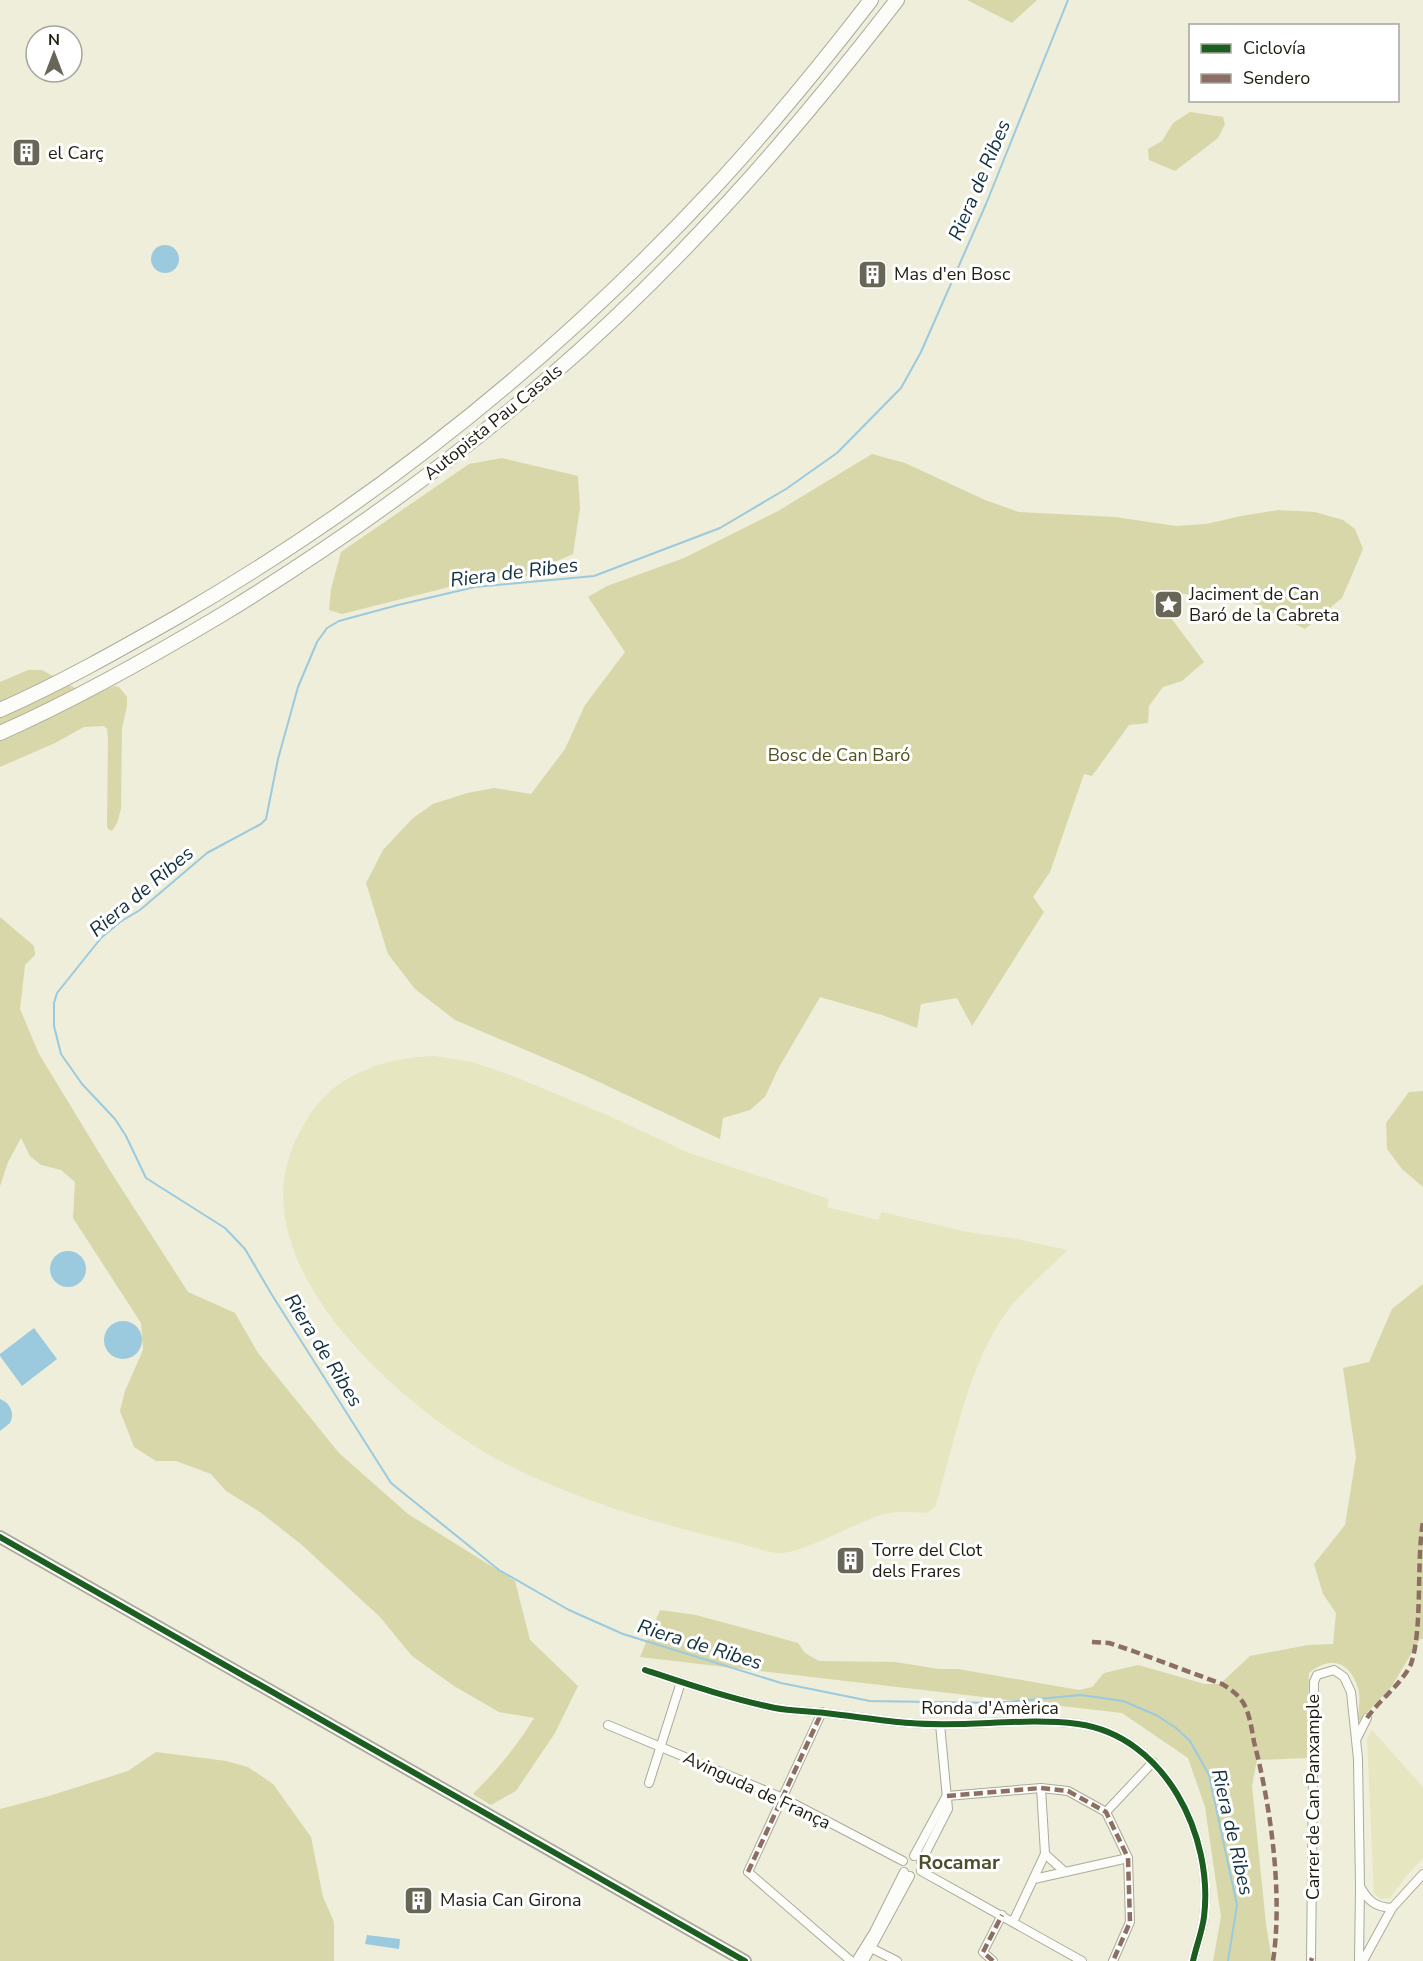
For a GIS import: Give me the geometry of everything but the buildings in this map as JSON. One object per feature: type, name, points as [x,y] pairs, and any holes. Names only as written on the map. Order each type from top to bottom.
[{"type":"highway","name":"Autopista Pau Casals","points":[[0,710],[83,669],[212,597],[347,508],[476,411],[581,320],[630,274],[711,191],[802,86],[871,0]]},
{"type":"highway","name":"Autopista Pau Casals","points":[[0,733],[155,655],[288,574],[412,488],[489,427],[595,336],[722,209],[808,110],[897,0]]},
{"type":"street","points":[[0,1537],[745,1961]]},
{"type":"street","name":"Ronda d'Amèrica","points":[[645,1670],[776,1708],[912,1724],[1039,1722],[1080,1724],[1106,1730],[1132,1744],[1153,1762],[1178,1793],[1194,1826],[1202,1863],[1204,1917],[1193,1961]]},
{"type":"street","name":"Carrer de Can Panxample","points":[[1311,1960],[1314,1682],[1317,1675],[1334,1670],[1344,1677],[1351,1692],[1356,1741]]},
{"type":"street","points":[[649,1782],[681,1682]]},
{"type":"street","points":[[822,1712],[748,1872],[851,1961]]},
{"type":"street","points":[[1359,1961],[1360,1887],[1356,1741],[1367,1718]]},
{"type":"street","points":[[921,1871],[921,1862],[948,1809],[940,1724]]},
{"type":"street","name":"Avinguda de França","points":[[608,1725],[783,1798],[903,1861]]},
{"type":"street","points":[[1106,1812],[1153,1762]]},
{"type":"street","points":[[947,1796],[1041,1788],[1068,1791],[1106,1812],[1128,1858],[1130,1922],[1113,1961]]},
{"type":"street","points":[[1013,1922],[1045,1854],[1041,1788]]},
{"type":"street","points":[[921,1871],[914,1876],[907,1874],[902,1869],[903,1861],[914,1856],[947,1796]]},
{"type":"street","points":[[1045,1854],[1065,1872]]},
{"type":"street","points":[[914,1856],[921,1862]]},
{"type":"street","points":[[1034,1880],[1128,1858]]},
{"type":"street","points":[[921,1871],[1082,1961]]},
{"type":"street","points":[[856,1961],[868,1946],[907,1874]]},
{"type":"street","points":[[1364,1961],[1392,1908],[1423,1874]]},
{"type":"street","points":[[1360,1887],[1374,1904],[1392,1908]]},
{"type":"street","points":[[993,1961],[983,1952],[1002,1915]]},
{"type":"street","points":[[864,1961],[868,1946]]},
{"type":"street","points":[[868,1946],[897,1961]]},
{"type":"green space","points":[[967,0],[1037,0],[1012,23]]},
{"type":"green space","points":[[1190,112],[1223,117],[1225,124],[1218,138],[1175,171],[1149,160],[1148,149],[1162,141],[1173,123]]},
{"type":"green space","name":"Bosc de Can Baró","points":[[872,454],[905,463],[985,500],[1019,512],[1115,517],[1176,526],[1206,524],[1278,510],[1315,512],[1343,520],[1355,529],[1363,549],[1342,598],[1305,629],[1249,601],[1150,590],[1204,662],[1182,681],[1163,687],[1149,706],[1148,723],[1129,725],[1092,776],[1084,774],[1050,872],[1033,897],[1044,912],[972,1026],[957,998],[921,1004],[917,1028],[820,997],[778,1069],[765,1097],[750,1110],[723,1118],[720,1139],[582,1074],[455,1020],[415,989],[388,954],[366,883],[383,850],[413,818],[433,804],[467,793],[494,788],[531,794],[565,749],[585,705],[625,652],[588,597],[607,586],[684,558],[778,511]]},
{"type":"green space","points":[[502,458],[578,476],[580,508],[573,554],[525,577],[477,580],[342,614],[329,610],[331,589],[341,552],[469,464]]},
{"type":"green space","points":[[28,670],[42,670],[77,689],[101,692],[114,686],[119,687],[127,697],[122,728],[121,809],[112,831],[108,829],[107,824],[108,739],[107,729],[104,726],[84,727],[55,743],[0,767],[0,682]]},
{"type":"green space","points":[[0,917],[34,946],[35,955],[25,965],[20,1009],[39,1054],[188,1292],[235,1313],[258,1353],[339,1453],[408,1514],[515,1581],[530,1640],[578,1686],[555,1733],[516,1791],[491,1805],[473,1794],[506,1758],[534,1718],[499,1712],[454,1686],[412,1656],[380,1617],[302,1545],[260,1512],[226,1491],[211,1474],[176,1461],[156,1461],[134,1447],[120,1411],[125,1391],[143,1350],[141,1323],[73,1218],[75,1182],[61,1170],[41,1165],[30,1156],[21,1138],[8,1162],[0,1186]]},
{"type":"green space","points":[[434,1056],[472,1062],[513,1076],[607,1115],[689,1153],[829,1199],[827,1207],[878,1220],[882,1212],[967,1232],[1017,1239],[1067,1250],[1008,1310],[989,1341],[962,1411],[935,1507],[927,1513],[887,1513],[797,1550],[784,1553],[768,1552],[625,1512],[543,1481],[478,1448],[437,1420],[396,1387],[357,1349],[324,1308],[299,1264],[285,1219],[285,1174],[290,1154],[302,1127],[330,1091],[345,1080],[378,1065],[396,1060]]},
{"type":"green space","points":[[1423,1091],[1423,1187],[1402,1169],[1387,1149],[1386,1123],[1409,1092]]},
{"type":"green space","points":[[1423,1284],[1423,1639],[1420,1639],[1392,1686],[1358,1722],[1359,1692],[1350,1672],[1345,1667],[1332,1663],[1317,1667],[1309,1673],[1307,1758],[1257,1760],[1252,1786],[1272,1961],[1213,1961],[1221,1917],[1205,1807],[1188,1758],[1122,1713],[640,1657],[660,1610],[696,1615],[798,1643],[805,1653],[819,1661],[895,1662],[939,1669],[958,1669],[1079,1690],[1092,1687],[1104,1673],[1138,1665],[1205,1684],[1220,1684],[1250,1656],[1308,1645],[1333,1644],[1336,1613],[1323,1594],[1314,1564],[1345,1525],[1356,1457],[1343,1368],[1369,1362],[1392,1309]]},
{"type":"green space","points":[[1372,1730],[1423,1787],[1423,1858],[1390,1898],[1380,1899],[1374,1893],[1367,1739]]},
{"type":"green space","points":[[156,1752],[226,1761],[248,1767],[273,1784],[311,1837],[323,1897],[334,1922],[334,1961],[0,1961],[0,1809],[128,1771]]},
{"type":"water","points":[[165,245],[175,249],[179,259],[175,269],[165,273],[155,269],[151,259],[155,249]]},
{"type":"water","points":[[68,1251],[81,1256],[86,1269],[81,1282],[68,1287],[55,1282],[50,1269],[55,1256]]},
{"type":"water","points":[[123,1321],[136,1327],[142,1340],[136,1353],[123,1359],[110,1353],[104,1340],[110,1327]]},
{"type":"water","points":[[34,1328],[57,1359],[22,1386],[0,1354]]},
{"type":"water","points":[[0,1399],[9,1406],[12,1416],[10,1423],[0,1431]]},
{"type":"water","points":[[367,1935],[400,1939],[399,1949],[365,1944]]},
{"type":"waterway","name":"Riera de Ribes","points":[[1068,0],[986,204],[921,352],[901,388],[837,453],[786,489],[720,528],[594,576],[475,587],[339,621],[327,628],[317,642],[298,687],[278,759],[266,819],[261,824],[207,853],[140,910],[120,922],[101,938],[57,993],[54,1003],[54,1026],[61,1054],[82,1084],[115,1119],[126,1136],[146,1178],[225,1228],[245,1249],[391,1483],[499,1570],[569,1610],[623,1634],[781,1683],[870,1701],[996,1703],[1081,1695],[1123,1701],[1156,1715],[1176,1728],[1190,1741],[1209,1775],[1237,1905],[1228,1961]]},
{"type":"marked path","points":[[1367,1718],[1402,1679],[1411,1664],[1417,1632],[1423,1522]]},
{"type":"marked path","points":[[1092,1642],[1109,1643],[1222,1684],[1243,1702],[1250,1719],[1266,1794],[1274,1851],[1277,1908],[1273,1961]]},
{"type":"marked path","points":[[748,1872],[822,1712]]},
{"type":"marked path","points":[[947,1796],[1041,1788],[1068,1791],[1106,1812],[1128,1858],[1130,1922],[1113,1961]]},
{"type":"marked path","points":[[993,1961],[983,1952],[1002,1915]]},
{"type":"cycle path","points":[[0,1537],[745,1961]]},
{"type":"cycle path","points":[[645,1670],[726,1696],[781,1709],[931,1724],[1057,1722],[1078,1724],[1109,1732],[1136,1748],[1159,1769],[1177,1795],[1191,1824],[1201,1854],[1205,1886],[1204,1917],[1193,1961]]},
{"type":"place","name":"el Carç","points":[[27,153]]},
{"type":"place","name":"Mas d'en Bosc","points":[[873,274]]},
{"type":"place","name":"Jaciment de Can Baró de la Cabreta","points":[[1168,604]]},
{"type":"place","name":"Torre del Clot dels Frares","points":[[851,1560]]},
{"type":"place","name":"Masia Can Girona","points":[[419,1900]]},
{"type":"district","name":"Rocamar","points":[[959,1862]]}]
